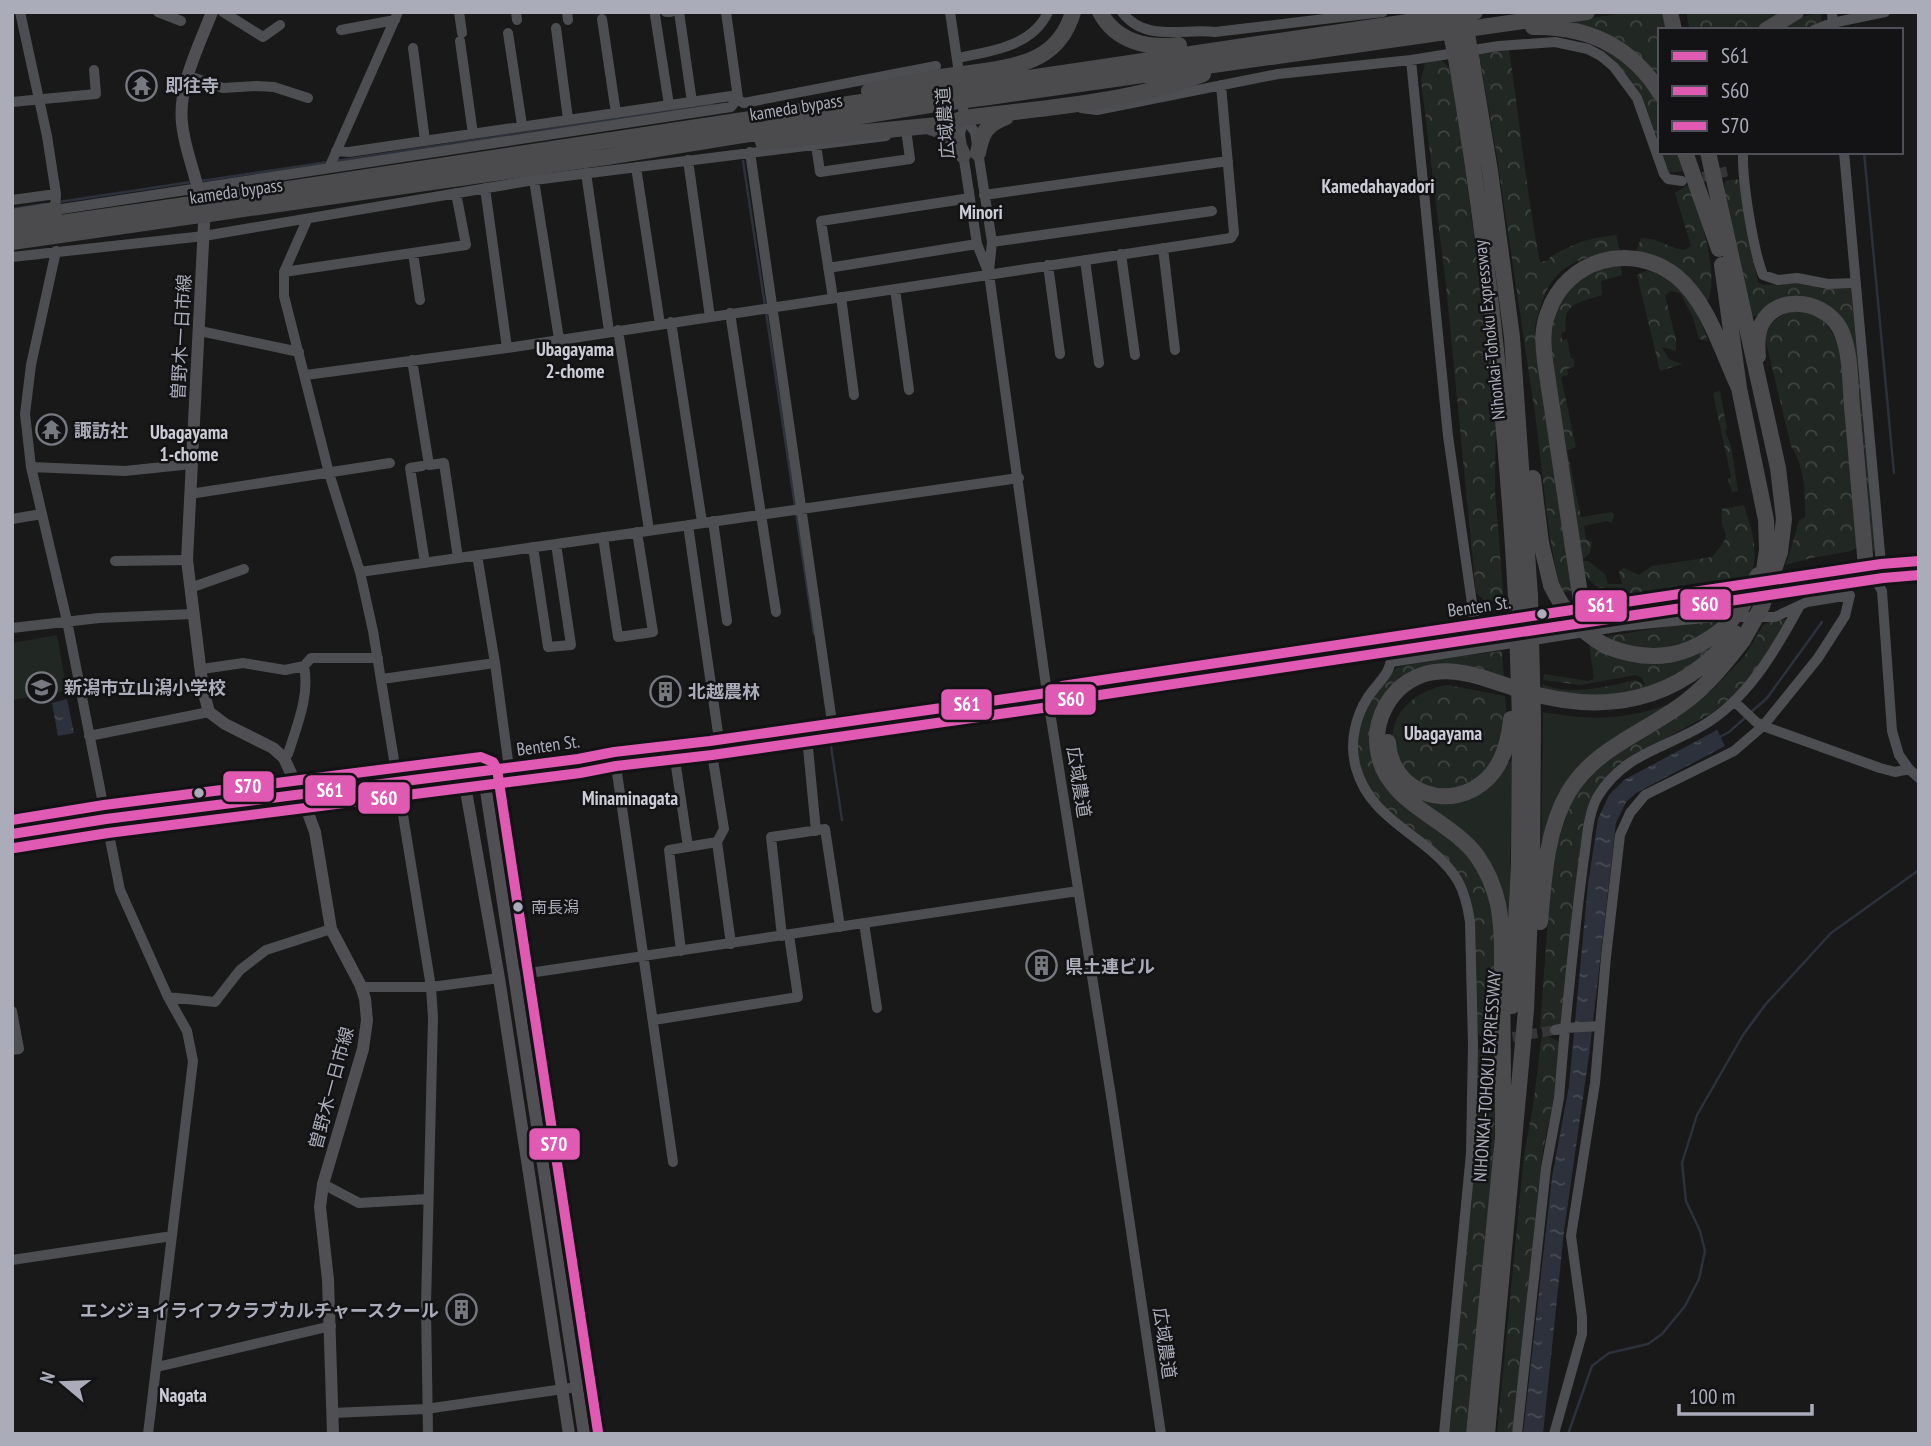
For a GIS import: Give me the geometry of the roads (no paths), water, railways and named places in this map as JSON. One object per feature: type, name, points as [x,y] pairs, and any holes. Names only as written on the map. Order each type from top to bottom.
[{"type":"highway","points":[[935,85],[987,84],[1040,56],[1057,43],[1070,23],[1073,12]]},
{"type":"highway","points":[[1100,12],[1113,29],[1129,40],[1143,45],[1164,47],[1200,43],[1228,55]]},
{"type":"highway","points":[[1447,12],[1465,63]]},
{"type":"highway","points":[[1463,12],[1465,63]]},
{"type":"highway","name":"kameda bypass","points":[[1228,55],[1475,12]]},
{"type":"highway","name":"kameda bypass","points":[[12,242],[200,204],[788,112],[935,85],[987,84],[1228,55],[1327,48],[1587,12]]},
{"type":"highway","points":[[1769,28],[1796,12]]},
{"type":"highway","points":[[1327,48],[1356,47],[1522,27],[1574,30],[1597,36],[1618,48],[1646,73],[1658,90]]},
{"type":"highway","points":[[677,146],[732,145],[906,129],[948,124],[964,118],[1099,100],[1179,83],[1228,55]]},
{"type":"highway","name":"Nihonkai-Tohoku Expressway","points":[[1465,63],[1492,183],[1511,337],[1519,597]]},
{"type":"highway","name":"Nihonkai-Tohoku Expressway","points":[[1465,63],[1487,254],[1519,597]]},
{"type":"highway","name":"kameda bypass","points":[[12,230],[200,204],[677,146],[935,85]]},
{"type":"highway","points":[[926,126],[942,131],[958,141],[971,154],[991,124],[1021,110]]},
{"type":"highway","points":[[1686,154],[1718,249]]},
{"type":"highway","points":[[1700,154],[1739,388],[1774,551]]},
{"type":"highway","points":[[1509,1141],[1501,928],[1493,888],[1476,855],[1462,840],[1404,796],[1384,771],[1377,744],[1382,712],[1387,702],[1402,687],[1420,676],[1440,671],[1474,675],[1567,702],[1595,704],[1627,700],[1658,691],[1688,676],[1717,654],[1762,606],[1774,551],[1784,535],[1783,502],[1708,154]]},
{"type":"highway","points":[[1716,154],[1722,219]]},
{"type":"highway","points":[[12,217],[56,202]]},
{"type":"highway","points":[[1583,615],[1543,343],[1548,314],[1560,289],[1581,270],[1606,260],[1630,257],[1665,269],[1692,294],[1710,325],[1739,388]]},
{"type":"highway","points":[[1759,383],[1758,339],[1761,324],[1771,313],[1785,305],[1800,303],[1816,307],[1831,316],[1842,332],[1847,356],[1874,565]]},
{"type":"highway","points":[[1511,337],[1541,543],[1551,585],[1567,614],[1578,627],[1606,646],[1638,656],[1671,654],[1734,633]]},
{"type":"highway","points":[[1519,597],[1513,678],[1521,719],[1495,769],[1477,787],[1455,796],[1443,797],[1421,792],[1402,778],[1390,758],[1388,737],[1392,715],[1405,697],[1424,685],[1444,681],[1468,684],[1566,712],[1624,711],[1653,703],[1699,680],[1724,661],[1734,633]]},
{"type":"highway","points":[[1509,1141],[1525,1080],[1546,867],[1552,833],[1562,806],[1575,782],[1595,760],[1685,703],[1716,674],[1734,633]]},
{"type":"highway","name":"NIHONKAI-TOHOKU EXPRESSWAY","points":[[1474,1434],[1530,938],[1521,719]]},
{"type":"highway","name":"NIHONKAI-TOHOKU EXPRESSWAY","points":[[1487,1434],[1509,1141]]},
{"type":"main road","name":"曽野木一日市線","points":[[209,712],[203,690],[187,560],[200,331],[200,204],[181,123],[188,76],[212,12]]},
{"type":"main road","points":[[209,712],[225,724],[273,748],[284,758]]},
{"type":"main road","name":"曽野木一日市線","points":[[284,758],[315,832],[331,929],[360,986],[365,999],[367,1020],[363,1049],[323,1184],[320,1208],[327,1259],[331,1326],[333,1434]]},
{"type":"main road","points":[[483,771],[584,1434]]},
{"type":"main road","points":[[463,774],[499,978],[569,1434]]},
{"type":"street","points":[[20,12],[47,136],[56,202]]},
{"type":"street","points":[[158,12],[181,21]]},
{"type":"street","points":[[223,12],[263,37],[280,25]]},
{"type":"street","points":[[459,12],[473,134]]},
{"type":"street","points":[[679,12],[692,102]]},
{"type":"street","points":[[12,257],[56,251],[332,161],[731,107],[738,98],[726,12]]},
{"type":"street","name":"広域農道","points":[[950,12],[964,118],[960,134],[971,154],[970,198],[976,244],[989,274],[1047,694],[1161,1434]]},
{"type":"street","points":[[957,58],[994,52],[1021,40],[1043,24],[1048,12]]},
{"type":"street","points":[[1122,12],[1140,27],[1155,32],[1172,33],[1215,32],[1382,12]]},
{"type":"street","points":[[1832,22],[1885,12]]},
{"type":"street","points":[[664,13],[668,105]]},
{"type":"street","points":[[332,161],[397,16]]},
{"type":"street","points":[[341,30],[397,16]]},
{"type":"street","points":[[602,19],[616,113]]},
{"type":"street","points":[[556,28],[568,119]]},
{"type":"street","points":[[508,33],[522,125]]},
{"type":"street","points":[[1057,106],[1097,110],[1278,74],[1555,42],[1588,50],[1614,67],[1637,98],[1664,174],[1668,178],[1682,181]]},
{"type":"street","points":[[413,48],[425,141]]},
{"type":"street","points":[[1411,60],[1448,436],[1475,624]]},
{"type":"street","points":[[12,102],[96,94],[94,70]]},
{"type":"street","points":[[332,161],[348,152],[522,125],[731,96],[744,103],[896,74],[935,85]]},
{"type":"street","points":[[188,76],[223,88],[274,87],[308,99]]},
{"type":"street","points":[[306,375],[507,348],[1231,238],[1234,233],[1221,85]]},
{"type":"street","points":[[12,200],[200,204],[306,220],[534,180],[750,152],[816,145],[879,139],[906,129],[910,159],[820,172],[816,145]]},
{"type":"street","points":[[750,152],[766,307],[832,722]]},
{"type":"street","points":[[971,154],[984,195],[992,242],[989,274]]},
{"type":"street","points":[[1743,154],[1743,169],[1763,275],[1778,280],[1797,278],[1828,284],[1856,283]]},
{"type":"street","points":[[1844,154],[1856,283],[1874,565],[1882,591],[1892,731],[1899,755],[1919,779]]},
{"type":"street","points":[[688,160],[710,317]]},
{"type":"street","points":[[984,195],[1228,161]]},
{"type":"street","points":[[636,167],[727,621]]},
{"type":"street","points":[[1730,171],[1743,169]]},
{"type":"street","points":[[586,173],[649,530]]},
{"type":"street","points":[[534,180],[559,339]]},
{"type":"street","points":[[485,188],[507,348]]},
{"type":"street","points":[[284,272],[467,245],[456,192]]},
{"type":"street","points":[[854,395],[821,221],[970,198]]},
{"type":"street","points":[[992,242],[1212,211]]},
{"type":"street","points":[[306,220],[284,272],[284,296],[329,473],[360,572],[379,658],[431,987],[433,1018],[428,1199],[428,1434]]},
{"type":"street","points":[[828,268],[976,244]]},
{"type":"street","points":[[1163,248],[1175,351]]},
{"type":"street","points":[[56,251],[31,365],[24,414],[32,467],[67,621],[120,890],[168,996],[187,1031],[193,1061],[148,1434]]},
{"type":"street","points":[[412,253],[420,300]]},
{"type":"street","points":[[1121,254],[1135,355]]},
{"type":"street","points":[[1085,260],[1099,363]]},
{"type":"street","points":[[1048,265],[1060,354]]},
{"type":"street","points":[[895,289],[909,390]]},
{"type":"street","points":[[730,313],[775,612]]},
{"type":"street","points":[[200,331],[299,352]]},
{"type":"street","points":[[412,360],[429,465],[444,463],[458,558]]},
{"type":"street","points":[[12,416],[24,414]]},
{"type":"street","points":[[190,494],[390,463]]},
{"type":"street","points":[[32,467],[125,471],[192,464]]},
{"type":"street","points":[[422,466],[410,468],[425,563]]},
{"type":"street","points":[[360,572],[1018,478]]},
{"type":"street","points":[[12,519],[43,514]]},
{"type":"street","points":[[688,524],[724,829],[718,842],[731,944]]},
{"type":"street","points":[[603,537],[618,637],[653,632],[637,532]]},
{"type":"street","points":[[533,547],[548,647],[571,645],[556,544]]},
{"type":"street","points":[[477,555],[509,768]]},
{"type":"street","points":[[115,561],[187,560]]},
{"type":"street","name":"Benten St.","points":[[12,834],[106,819],[509,768],[1047,694],[1066,698],[1391,656],[1583,615],[1874,565],[1919,561]]},
{"type":"street","points":[[190,588],[244,569]]},
{"type":"street","name":"Benten St.","points":[[1047,694],[1062,686],[1475,624],[1583,615],[1919,575]]},
{"type":"street","points":[[1444,1434],[1471,1153],[1478,1043],[1470,922],[1457,880],[1440,860],[1376,806],[1364,790],[1355,767],[1353,741],[1358,719],[1369,695],[1387,673],[1391,656],[1623,626],[1714,617],[1775,617],[1807,602],[1850,595],[1845,616],[1818,658],[1734,751],[1645,795],[1624,823],[1606,957],[1595,1083],[1571,1236],[1582,1334],[1554,1434]]},
{"type":"street","points":[[1517,1434],[1546,1168],[1559,1098],[1563,1028],[1581,881],[1587,834],[1597,799],[1618,770],[1737,704],[1777,646],[1799,607]]},
{"type":"street","points":[[12,628],[67,621],[193,614]]},
{"type":"street","points":[[202,669],[243,663],[285,670],[304,666],[311,658],[379,658]]},
{"type":"street","points":[[382,679],[495,663]]},
{"type":"street","points":[[284,758],[288,754],[305,699],[307,679],[304,666]]},
{"type":"street","points":[[1737,704],[1760,724],[1880,768],[1895,772],[1909,769]]},
{"type":"street","points":[[89,736],[209,712]]},
{"type":"street","points":[[806,727],[817,831]]},
{"type":"street","points":[[673,746],[688,847]]},
{"type":"street","points":[[614,752],[673,1162]]},
{"type":"street","points":[[654,1020],[798,998],[771,837],[825,830],[840,926]]},
{"type":"street","points":[[681,951],[669,850],[718,842]]},
{"type":"street","points":[[516,975],[1078,891]]},
{"type":"street","points":[[864,923],[877,1008]]},
{"type":"street","points":[[168,996],[215,1002],[240,970],[266,950],[331,929]]},
{"type":"street","points":[[360,986],[431,987],[499,978]]},
{"type":"street","points":[[12,1011],[19,1049],[12,1050]]},
{"type":"street","points":[[1563,1028],[1600,1026]]},
{"type":"street","points":[[323,1184],[359,1203],[428,1199]]},
{"type":"street","points":[[12,1260],[172,1236]]},
{"type":"street","points":[[157,1367],[331,1326]]},
{"type":"street","points":[[332,1413],[426,1409],[577,1387]]},
{"type":"water","points":[[67,699],[74,733],[58,736],[52,703]]},
{"type":"water","points":[[1717,730],[1725,746],[1636,793],[1626,802],[1616,823],[1590,1048],[1564,1231],[1543,1434],[1523,1434],[1552,1177],[1569,1086],[1588,884],[1598,819],[1609,795],[1624,780]]},
{"type":"waterway","points":[[336,161],[713,104]]},
{"type":"waterway","points":[[1864,154],[1894,473]]},
{"type":"waterway","points":[[743,161],[765,306]]},
{"type":"waterway","points":[[201,181],[329,162]]},
{"type":"waterway","points":[[59,202],[191,182]]},
{"type":"waterway","points":[[12,209],[45,204]]},
{"type":"waterway","points":[[766,312],[795,506]]},
{"type":"waterway","points":[[796,513],[814,634]]},
{"type":"waterway","points":[[1751,712],[1767,698],[1822,622]]},
{"type":"waterway","points":[[1718,738],[1746,717]]},
{"type":"waterway","points":[[831,746],[842,820]]},
{"type":"waterway","points":[[1568,1434],[1592,1366],[1609,1353],[1648,1344],[1662,1334],[1685,1306],[1699,1279],[1705,1251],[1700,1231],[1686,1201],[1682,1163],[1697,1115],[1743,1035],[1765,1005],[1831,933],[1919,870]]},
{"type":"tunnel","points":[[1688,180],[1729,171]]},
{"type":"tunnel","points":[[1483,1042],[1555,1030]]},
{"type":"place","name":"即往寺","points":[[142,85]]},
{"type":"place","name":"諏訪社","points":[[51,430]]},
{"type":"place","name":"新潟市立山潟小学校","points":[[41,687]]},
{"type":"place","name":"北越農林","points":[[665,691]]},
{"type":"place","name":"南長潟","points":[[518,907]]},
{"type":"place","name":"県土連ビル","points":[[1042,966]]},
{"type":"place","name":"エンジョイライフクラブカルチャースクール","points":[[462,1310]]},
{"type":"district","name":"Kamedahayadori","points":[[1378,186]]},
{"type":"district","name":"Minori","points":[[981,212]]},
{"type":"district","name":"Ubagayama 2-chome","points":[[575,360]]},
{"type":"district","name":"Ubagayama 1-chome","points":[[189,443]]},
{"type":"district","name":"Ubagayama","points":[[1443,733]]},
{"type":"district","name":"Minaminagata","points":[[630,798]]},
{"type":"district","name":"Nagata","points":[[183,1395]]}]
